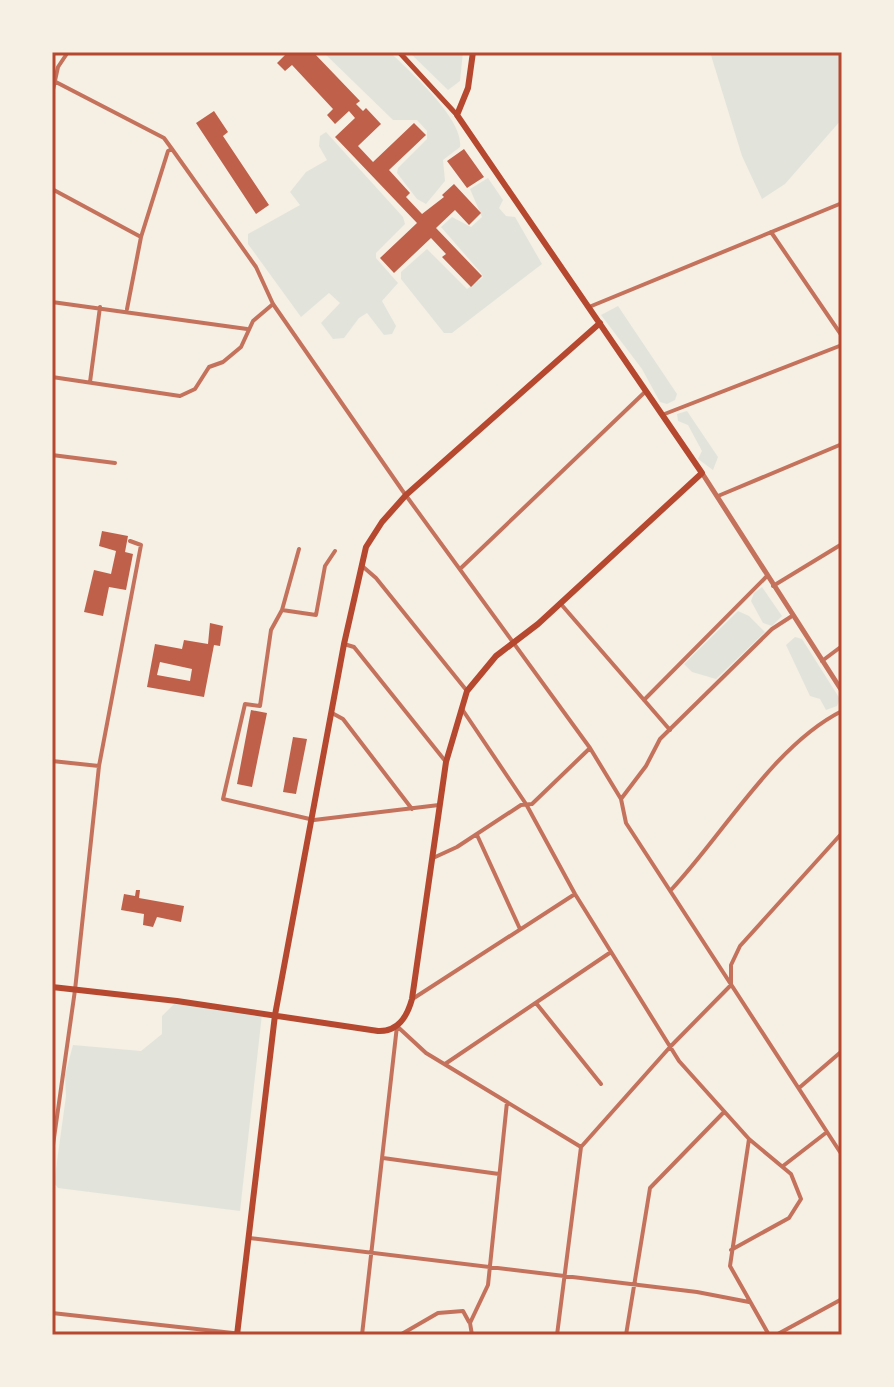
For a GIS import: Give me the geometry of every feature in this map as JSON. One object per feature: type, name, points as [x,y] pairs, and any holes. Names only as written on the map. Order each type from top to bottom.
[{"type":"main road","points":[[52,987],[378,1031],[397,1026],[406,1017],[412,999],[446,762],[467,691],[496,656],[560,603],[702,473],[457,115],[399,52]]},
{"type":"main road","points":[[457,115],[468,88],[473,52]]},
{"type":"main road","points":[[237,1334],[275,1015],[360,564],[374,532],[406,495],[600,323]]},
{"type":"street","points":[[52,94],[58,67],[68,52]]},
{"type":"street","points":[[54,81],[164,138],[256,267],[273,304],[406,495],[590,748],[621,799],[626,823],[842,1155]]},
{"type":"street","points":[[127,309],[153,193],[168,151],[172,149]]},
{"type":"street","points":[[52,189],[141,237]]},
{"type":"street","points":[[589,307],[842,203]]},
{"type":"street","points":[[771,232],[842,336]]},
{"type":"street","points":[[52,302],[127,309],[247,329]]},
{"type":"street","points":[[52,377],[180,396],[195,389],[209,367],[223,362],[241,347],[247,329],[273,304]]},
{"type":"street","points":[[90,382],[100,307]]},
{"type":"street","points":[[662,415],[842,345]]},
{"type":"street","points":[[460,569],[646,391]]},
{"type":"street","points":[[718,496],[842,444]]},
{"type":"street","points":[[52,455],[115,463]]},
{"type":"street","points":[[702,473],[842,691]]},
{"type":"street","points":[[52,1152],[75,990],[99,766],[141,545],[130,541]]},
{"type":"street","points":[[773,586],[842,544]]},
{"type":"street","points":[[299,549],[282,610],[271,630],[260,706],[245,704],[223,799],[314,820],[439,805]]},
{"type":"street","points":[[282,610],[316,615],[325,566],[335,551]]},
{"type":"street","points":[[360,564],[376,578],[467,691]]},
{"type":"street","points":[[644,700],[767,576]]},
{"type":"street","points":[[560,603],[670,730]]},
{"type":"street","points":[[621,799],[660,739],[772,629],[792,616]]},
{"type":"street","points":[[344,644],[354,647],[446,762]]},
{"type":"street","points":[[822,661],[842,646]]},
{"type":"street","points":[[461,707],[526,804],[575,894],[670,1047],[749,1139],[791,1174],[801,1199],[789,1218],[731,1250]]},
{"type":"street","points":[[671,890],[771,771],[824,721],[842,711]]},
{"type":"street","points":[[331,712],[343,719],[412,809]]},
{"type":"street","points":[[433,858],[477,835],[559,781],[590,748]]},
{"type":"street","points":[[52,761],[99,766]]},
{"type":"street","points":[[557,1335],[581,1147],[670,1047],[731,985],[731,965],[740,946],[842,833]]},
{"type":"street","points":[[477,835],[520,929]]},
{"type":"street","points":[[412,999],[575,894]]},
{"type":"street","points":[[445,1064],[611,952]]},
{"type":"street","points":[[536,1003],[601,1084]]},
{"type":"street","points":[[397,1026],[426,1053],[581,1147]]},
{"type":"street","points":[[362,1335],[397,1026]]},
{"type":"street","points":[[799,1088],[842,1051]]},
{"type":"street","points":[[470,1323],[488,1285],[507,1102]]},
{"type":"street","points":[[626,1335],[650,1188],[724,1112]]},
{"type":"street","points":[[783,1166],[827,1132]]},
{"type":"street","points":[[749,1139],[730,1266],[769,1335]]},
{"type":"street","points":[[383,1158],[499,1174]]},
{"type":"street","points":[[249,1238],[635,1284],[749,1302]]},
{"type":"street","points":[[776,1335],[842,1299]]},
{"type":"street","points":[[400,1335],[438,1313],[463,1311],[472,1335]]},
{"type":"street","points":[[52,1313],[251,1335]]},
{"type":"shaded area","points":[[323,52],[390,52],[422,83],[454,123],[460,147],[443,160],[445,181],[426,204],[417,199],[397,173],[398,168],[427,139],[427,131],[417,120],[393,120]]},
{"type":"shaded area","points":[[409,52],[463,52],[460,81],[448,90]]},
{"type":"shaded area","points":[[710,52],[842,52],[842,119],[785,184],[762,199],[742,156]]},
{"type":"shaded area","points":[[326,132],[403,217],[405,224],[376,253],[376,258],[398,283],[382,301],[396,326],[392,334],[384,335],[367,313],[359,318],[344,338],[333,339],[321,323],[340,303],[329,293],[301,317],[248,244],[248,234],[300,205],[290,192],[306,172],[327,160],[319,146],[320,136]]},
{"type":"shaded area","points":[[488,178],[503,200],[499,208],[506,216],[515,217],[542,264],[452,333],[444,333],[401,279],[401,272],[427,249],[467,289],[483,277],[441,227],[452,217],[471,227],[482,217],[470,189]]},
{"type":"shaded area","points":[[618,306],[677,394],[675,400],[667,404],[660,402],[642,369],[601,315]]},
{"type":"shaded area","points":[[687,411],[718,457],[713,470],[698,459],[702,451],[688,425],[678,421],[677,414]]},
{"type":"shaded area","points":[[762,587],[782,616],[772,626],[763,623],[751,601],[754,593]]},
{"type":"shaded area","points":[[738,611],[749,616],[765,632],[716,679],[692,672],[684,664]]},
{"type":"shaded area","points":[[795,637],[802,639],[840,699],[837,706],[826,710],[820,699],[810,696],[786,645]]},
{"type":"shaded area","points":[[177,1001],[262,1014],[240,1211],[58,1188],[54,1183],[66,1096],[65,1075],[73,1045],[141,1051],[162,1034],[162,1016]]},
{"type":"building","points":[[288,52],[313,52],[360,101],[356,104],[363,111],[366,108],[381,124],[358,146],[373,162],[414,123],[426,135],[389,170],[410,193],[406,197],[422,214],[444,197],[442,195],[454,184],[481,213],[469,225],[455,210],[436,228],[482,276],[471,287],[442,257],[446,254],[431,238],[394,273],[380,258],[417,223],[335,137],[355,118],[349,111],[335,124],[327,115],[333,109],[292,65],[285,71],[277,63]]},
{"type":"building","points":[[214,111],[228,132],[223,136],[269,205],[256,214],[196,123]]},
{"type":"building","points":[[464,149],[484,177],[467,188],[447,161]]},
{"type":"building","points":[[102,531],[128,536],[125,552],[133,554],[126,590],[109,587],[103,616],[84,612],[94,570],[111,574],[116,551],[99,546]]},
{"type":"building","points":[[210,623],[223,626],[220,646],[214,645],[204,697],[147,687],[155,644],[182,649],[184,640],[208,644]],"holes":[[[160,662],[192,669],[190,681],[157,675]]]},
{"type":"building","points":[[251,710],[267,713],[252,787],[237,784]]},
{"type":"building","points":[[293,737],[307,739],[296,794],[283,792]]},
{"type":"building","points":[[136,890],[140,890],[139,898],[184,906],[181,922],[157,917],[153,927],[143,925],[144,914],[121,910],[124,894],[135,896]]}]
